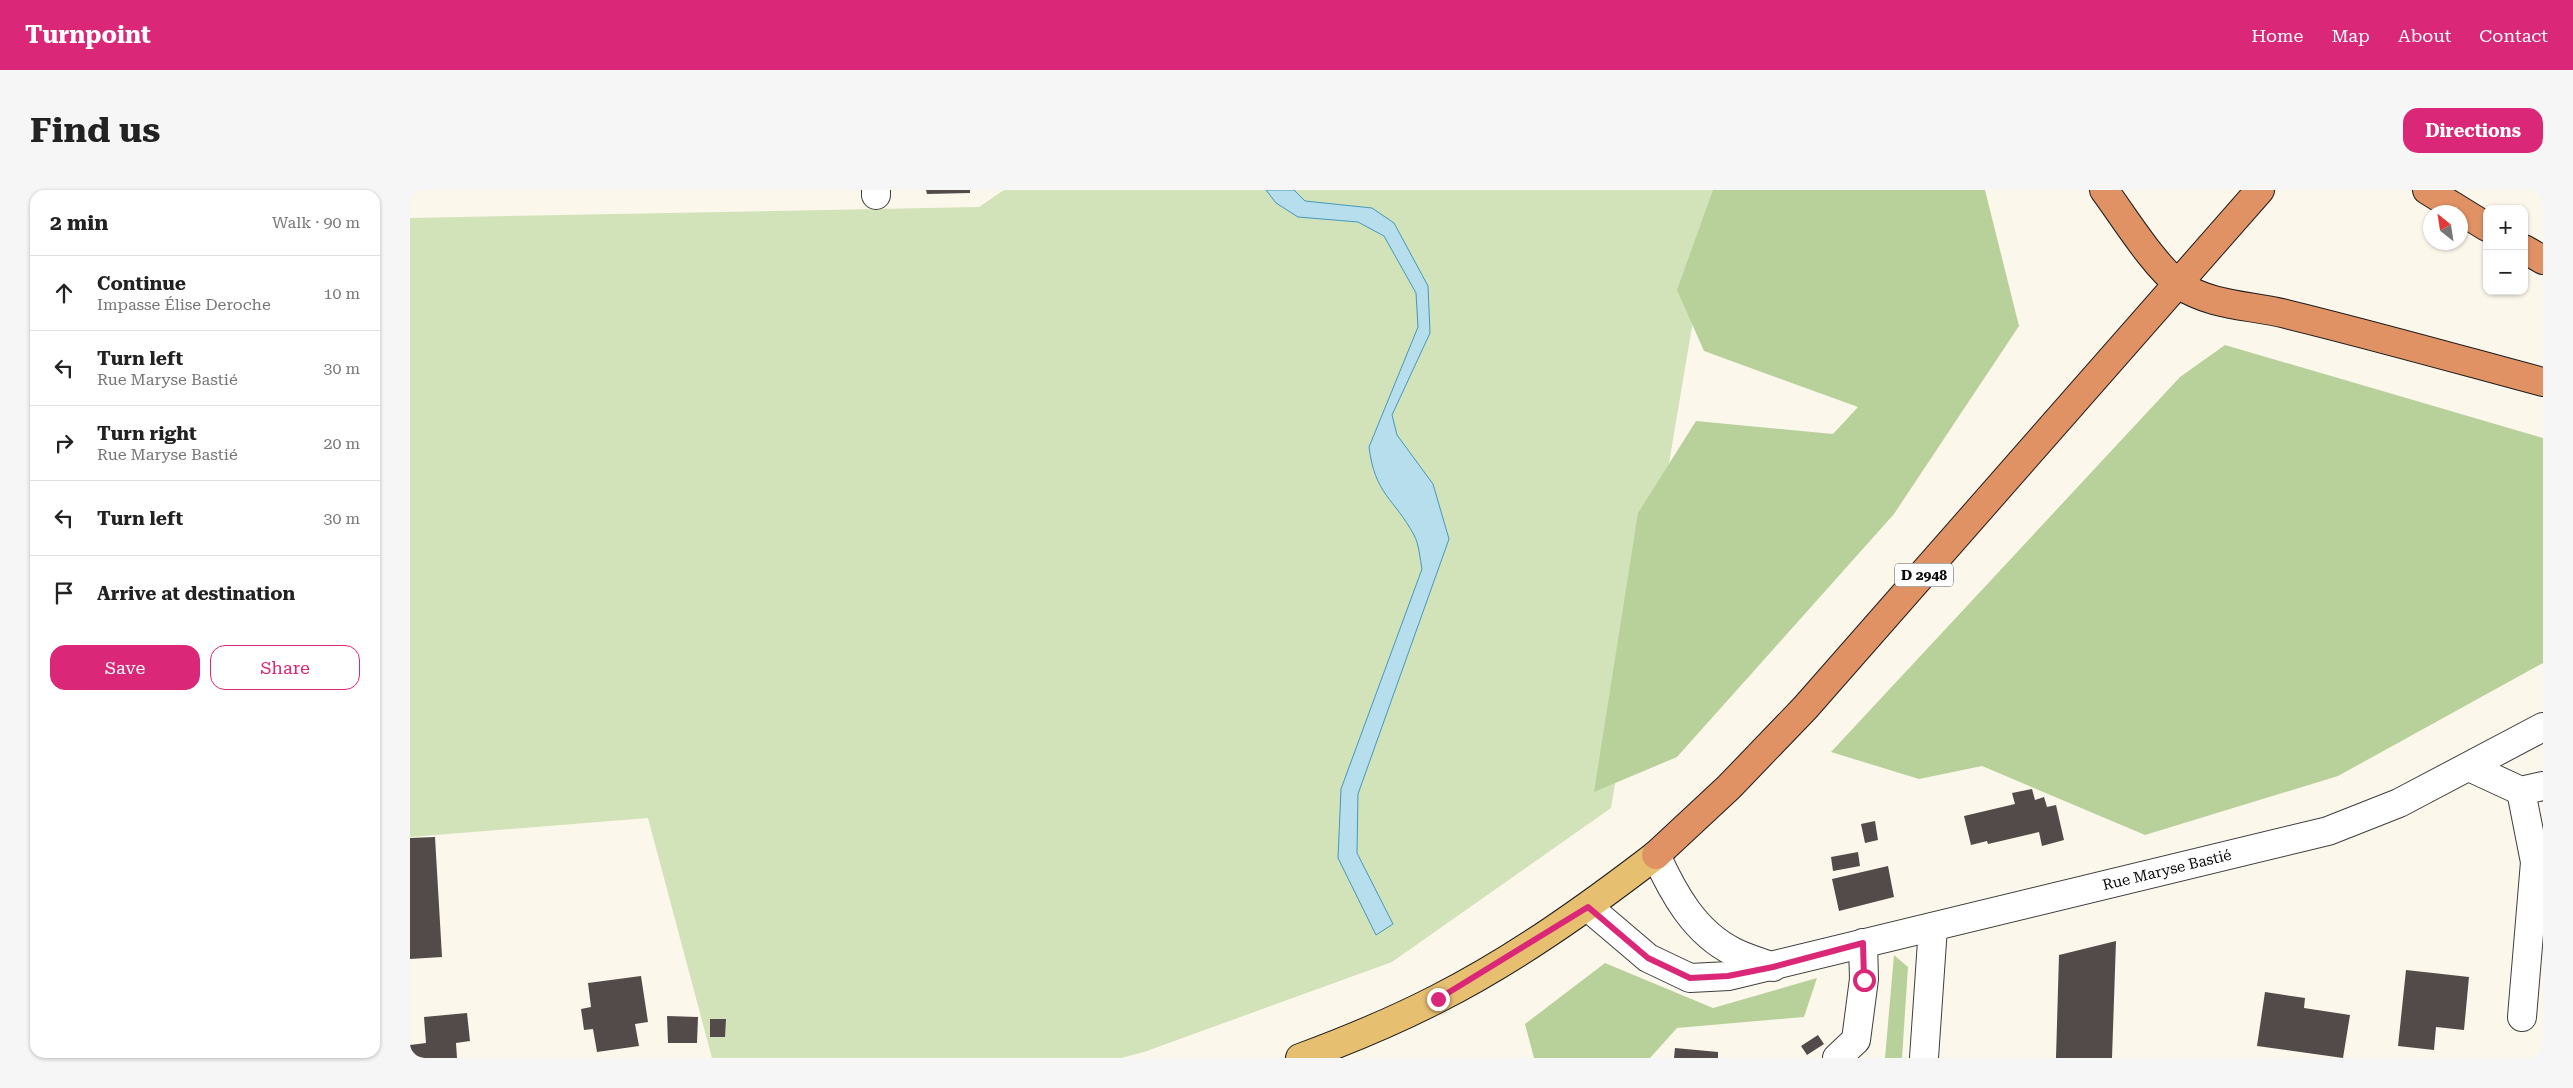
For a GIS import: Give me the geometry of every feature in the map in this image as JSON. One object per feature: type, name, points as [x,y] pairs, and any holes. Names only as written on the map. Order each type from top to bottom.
[{"type":"highway","points":[[2104,190],[2160,263],[2178,283],[2194,293],[2212,300],[2284,314],[2543,382]]},
{"type":"highway","points":[[2178,283],[2260,190]]},
{"type":"highway","points":[[2427,190],[2483,225]]},
{"type":"highway","points":[[2526,250],[2543,260]]},
{"type":"highway","name":"D 2948","points":[[1656,855],[1729,787],[1805,708],[2178,283]]},
{"type":"main road","name":"D 2948","points":[[1300,1058],[1346,1041],[1438,999],[1588,907],[1656,855]]},
{"type":"street","name":"Rue Maryse Bastié","points":[[1588,907],[1648,958],[1690,978],[1728,976],[1773,967],[1863,943],[2328,831],[2399,803],[2543,727]]},
{"type":"street","points":[[2469,767],[2532,789],[2535,862],[2522,1017]]},
{"type":"street","points":[[1656,855],[1669,884],[1700,929],[1733,952],[1773,967]]},
{"type":"street","points":[[1924,1058],[1933,926]]},
{"type":"street","points":[[1837,1058],[1856,1040],[1864,980],[1863,943]]},
{"type":"green space","points":[[1004,190],[1715,190],[1611,808],[1392,962],[1144,1052],[1121,1058],[712,1058],[648,818],[410,837],[410,218],[979,207]]},
{"type":"green space","points":[[1713,190],[1985,190],[2019,326],[1894,514],[1677,757],[1594,792],[1638,513],[1696,421],[1833,434],[1858,407],[1704,351],[1677,290]]},
{"type":"green space","points":[[2225,345],[2543,438],[2543,663],[2338,776],[2145,835],[1982,766],[1919,779],[1831,752],[2180,377]]},
{"type":"green space","points":[[1894,955],[1908,967],[1902,1058],[1885,1058]]},
{"type":"green space","points":[[1605,963],[1713,1008],[1817,978],[1804,1017],[1677,1028],[1650,1058],[1534,1058],[1525,1024]]},
{"type":"water","points":[[1266,190],[1294,190],[1305,201],[1372,208],[1394,223],[1428,286],[1430,333],[1392,415],[1397,435],[1433,484],[1449,539],[1358,794],[1357,853],[1393,924],[1376,935],[1338,858],[1341,789],[1422,569],[1416,539],[1381,486],[1372,463],[1369,447],[1418,327],[1416,293],[1384,236],[1358,222],[1298,217],[1276,203]]},
{"type":"building","points":[[926,190],[970,190],[970,193],[927,194]]},
{"type":"building","points":[[2032,789],[2035,800],[2044,797],[2047,807],[2056,805],[2064,840],[2042,846],[2039,832],[1988,844],[1987,841],[1971,845],[1964,816],[2015,804],[2012,793]]},
{"type":"building","points":[[1875,821],[1878,840],[1865,843],[1861,824]]},
{"type":"building","points":[[435,837],[442,957],[410,959],[410,838]]},
{"type":"building","points":[[1858,852],[1860,866],[1833,871],[1831,857]]},
{"type":"building","points":[[1888,866],[1894,897],[1839,911],[1832,879]]},
{"type":"building","points":[[2116,941],[2112,1058],[2056,1058],[2059,955]]},
{"type":"building","points":[[2406,970],[2469,977],[2464,1030],[2436,1027],[2434,1050],[2398,1046]]},
{"type":"building","points":[[641,976],[648,1022],[635,1024],[639,1046],[597,1052],[593,1029],[584,1030],[581,1009],[591,1007],[588,983]]},
{"type":"building","points":[[2265,992],[2305,998],[2304,1008],[2350,1015],[2343,1058],[2257,1046]]},
{"type":"building","points":[[467,1013],[470,1041],[456,1043],[457,1058],[410,1058],[410,1045],[426,1043],[424,1017]]},
{"type":"building","points":[[667,1016],[698,1017],[697,1043],[668,1043]]},
{"type":"building","points":[[710,1019],[726,1019],[725,1037],[710,1037]]},
{"type":"building","points":[[1818,1035],[1824,1044],[1807,1055],[1801,1046]]},
{"type":"building","points":[[1675,1048],[1718,1052],[1718,1058],[1674,1058]]},
{"type":"route","points":[[1438,999],[1588,907],[1648,958],[1690,978],[1728,976],[1773,967],[1863,943],[1864,980]]}]
